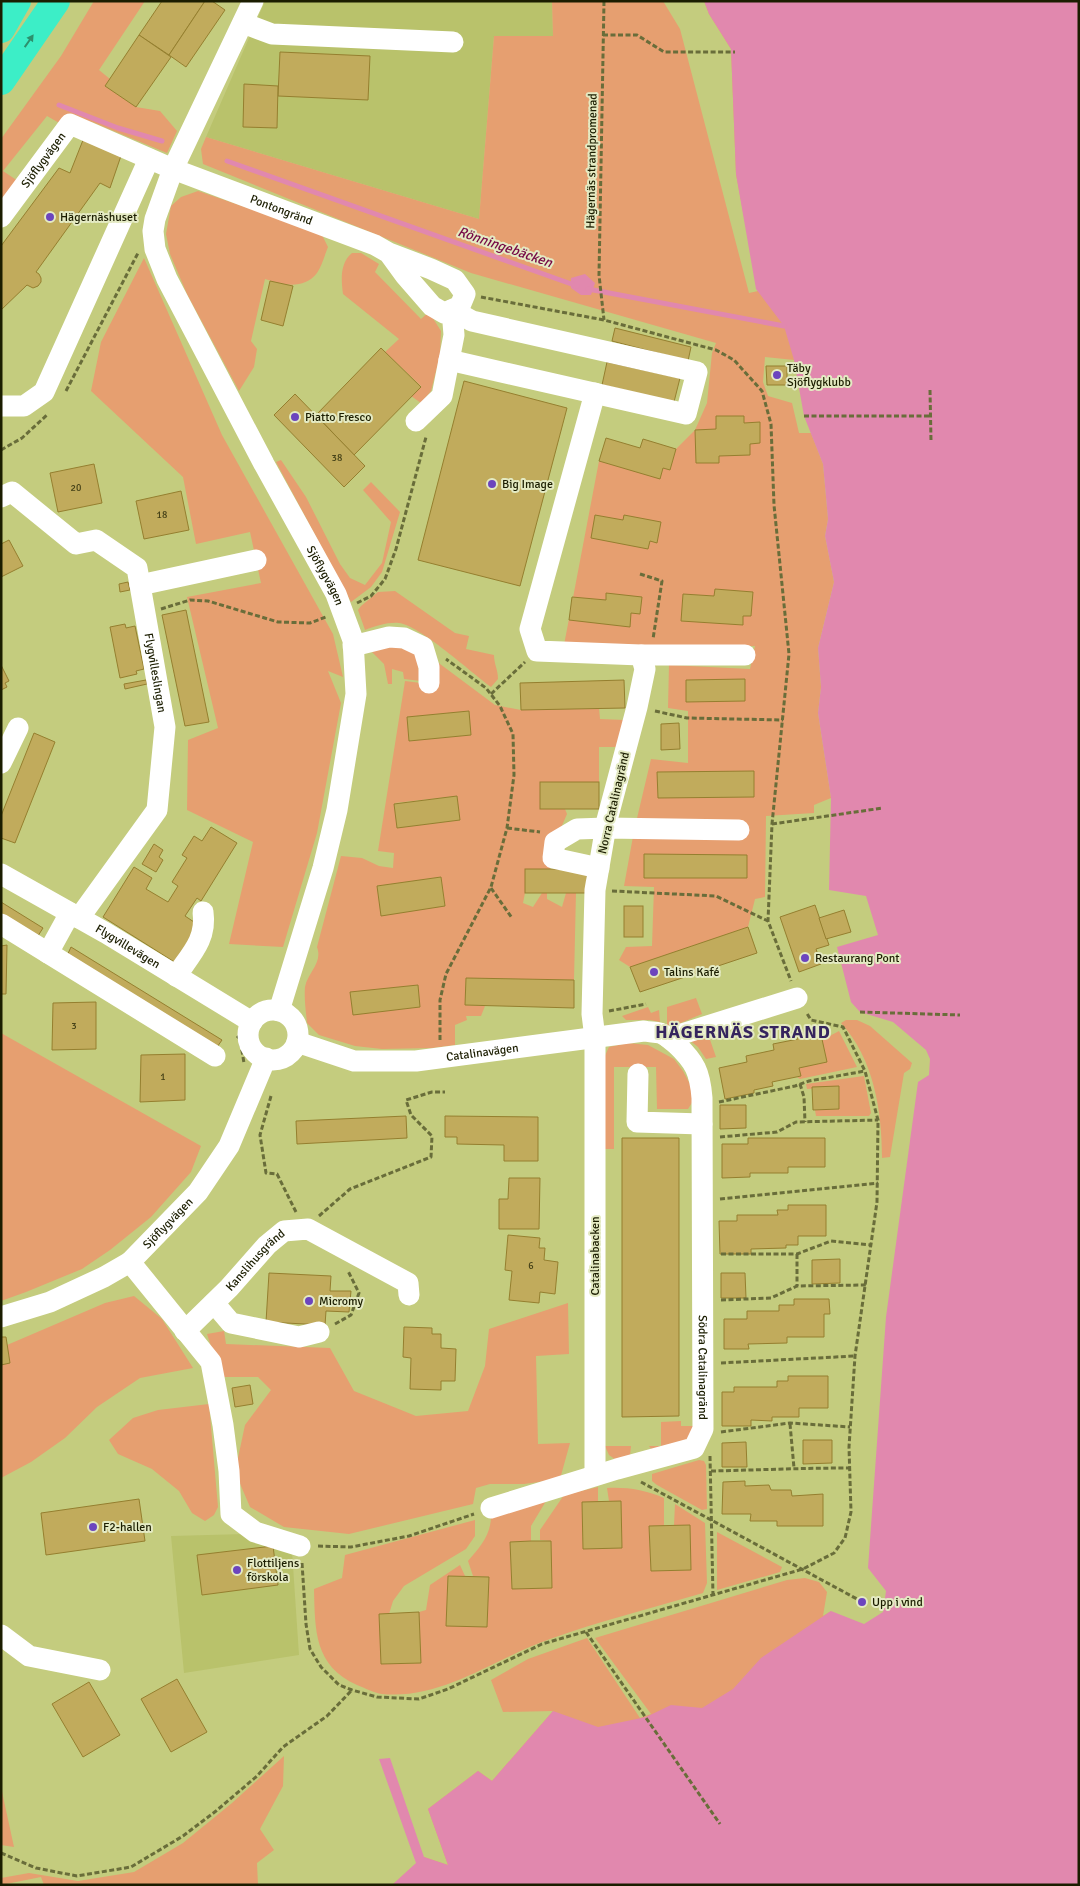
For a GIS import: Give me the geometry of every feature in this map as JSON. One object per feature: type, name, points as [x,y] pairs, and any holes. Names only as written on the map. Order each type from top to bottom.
[{"type":"highway","points":[[1,29],[18,1]]},
{"type":"highway","points":[[1,81],[56,1]]},
{"type":"street","name":"Sjöflygvägen","points":[[253,1],[173,169],[155,219],[153,231],[155,249],[167,279],[270,459],[336,594],[353,640],[356,694],[337,810],[323,868],[279,1010]]},
{"type":"street","points":[[243,23],[272,34],[453,42]]},
{"type":"street","name":"Sjöflygvägen","points":[[1,217],[70,124],[173,169]]},
{"type":"street","points":[[1,406],[24,406],[44,392],[149,159]]},
{"type":"street","name":"Pontongränd","points":[[173,169],[375,245],[389,253],[455,280],[465,294],[460,306],[444,313],[432,306],[389,253]]},
{"type":"street","points":[[420,417],[442,396],[454,335],[452,310]]},
{"type":"street","points":[[449,360],[686,414],[697,372],[472,321],[452,310]]},
{"type":"street","points":[[595,393],[530,629],[546,652],[640,655],[744,655]]},
{"type":"street","name":"Flygvilleslingan","points":[[1,497],[12,492],[76,544],[96,540],[137,568],[165,728],[158,810],[74,915],[48,953]]},
{"type":"street","points":[[140,585],[256,560]]},
{"type":"street","points":[[353,646],[389,637],[404,638],[423,647],[429,667],[430,683]]},
{"type":"street","name":"Norra Catalinagränd","points":[[595,1038],[592,1014],[595,890],[606,828],[638,707],[645,669],[640,655]]},
{"type":"street","points":[[1,763],[18,728]]},
{"type":"street","points":[[599,868],[552,858],[555,842],[577,829],[739,830]]},
{"type":"street","name":"Flygvillevägen","points":[[1,874],[74,915],[252,1022]]},
{"type":"street","points":[[176,976],[204,930],[203,912]]},
{"type":"street","points":[[1,924],[215,1056]]},
{"type":"street","points":[[669,1038],[797,998]]},
{"type":"street","points":[[279,1010],[286,1013],[296,1026],[297,1042],[287,1055],[280,1058],[266,1058],[254,1050],[248,1036],[252,1022],[263,1012],[279,1010]]},
{"type":"street","name":"Catalinavägen","points":[[297,1042],[354,1061],[416,1062],[644,1031],[660,1033],[669,1038]]},
{"type":"street","name":"Catalinabacken","points":[[595,1038],[595,1475]]},
{"type":"street","name":"Södra Catalinagränd","points":[[492,1508],[595,1475],[694,1448],[703,1429],[701,1080],[696,1067],[686,1054],[669,1038]]},
{"type":"street","name":"Sjöflygvägen","points":[[1,1317],[50,1302],[104,1277],[130,1262],[198,1192],[229,1146],[250,1075],[266,1058]]},
{"type":"street","points":[[638,1074],[637,1122],[702,1131]]},
{"type":"street","points":[[308,1228],[408,1283],[409,1295]]},
{"type":"street","name":"Kanslihusgränd","points":[[185,1331],[214,1303],[267,1245],[284,1231],[308,1228]]},
{"type":"street","points":[[130,1262],[211,1362],[223,1425],[229,1471],[231,1514],[255,1532],[300,1546]]},
{"type":"street","points":[[214,1303],[231,1323],[300,1336],[319,1332]]},
{"type":"street","points":[[1,1635],[29,1656],[100,1670]]},
{"type":"path","name":"Hägernäs strandpromenad","points":[[604,1],[599,275],[604,320]]},
{"type":"path","points":[[603,35],[637,35],[664,52],[735,52]]},
{"type":"path","points":[[930,390],[931,440]]},
{"type":"path","points":[[804,416],[930,416]]},
{"type":"path","points":[[342,610],[372,596],[385,580],[396,549],[430,424],[420,417]]},
{"type":"path","points":[[640,574],[662,581],[653,639],[640,655]]},
{"type":"path","points":[[145,613],[190,600],[208,601],[278,622],[310,623]]},
{"type":"path","points":[[425,652],[444,658],[486,688],[500,706],[513,734],[514,775],[507,828],[491,887],[446,974],[440,1000],[440,1058]]},
{"type":"path","points":[[490,694],[546,652]]},
{"type":"path","points":[[638,707],[687,718],[783,720]]},
{"type":"path","points":[[772,824],[884,808]]},
{"type":"path","points":[[507,828],[536,832]]},
{"type":"path","points":[[491,887],[512,918]]},
{"type":"path","points":[[595,890],[716,896],[768,921]]},
{"type":"path","points":[[592,1014],[646,1004]]},
{"type":"path","points":[[860,1012],[960,1015]]},
{"type":"path","points":[[234,1032],[240,1039],[250,1075],[273,1091],[260,1135],[266,1173],[277,1174],[293,1207],[308,1228],[326,1209],[350,1189],[431,1157],[432,1136],[411,1115],[406,1100],[432,1092],[445,1092]]},
{"type":"path","points":[[702,1098],[722,1102],[809,1081],[865,1071]]},
{"type":"path","points":[[800,1084],[804,1097],[805,1122]]},
{"type":"path","points":[[702,1131],[777,1132],[796,1122],[878,1120]]},
{"type":"path","points":[[702,1201],[878,1183]]},
{"type":"path","points":[[703,1254],[797,1254],[831,1242],[872,1245]]},
{"type":"path","points":[[797,1254],[797,1286]]},
{"type":"path","points":[[319,1332],[351,1314],[359,1293],[347,1268]]},
{"type":"path","points":[[703,1300],[771,1298],[797,1286],[866,1285]]},
{"type":"path","points":[[703,1364],[855,1356]]},
{"type":"path","points":[[700,1435],[790,1423],[850,1427]]},
{"type":"path","points":[[790,1423],[794,1468]]},
{"type":"path","points":[[700,1435],[710,1444],[712,1596]]},
{"type":"path","points":[[711,1471],[850,1468]]},
{"type":"path","points":[[616,1469],[857,1599]]},
{"type":"path","points":[[1,1854],[36,1868],[77,1876],[130,1866],[183,1836],[257,1776],[283,1748],[327,1716],[352,1690],[339,1685],[321,1667],[310,1648],[306,1624],[300,1546],[351,1547],[409,1536],[492,1508]]},
{"type":"path","points":[[586,1632],[720,1824]]},
{"type":"shaded area","points":[[94,1],[145,1],[99,70],[110,79],[105,86],[136,107],[160,111],[177,131],[167,153],[92,122],[61,124],[47,116],[3,171],[18,181],[1,202],[1,139],[61,56]]},
{"type":"shaded area","points":[[265,1],[552,1],[553,36],[494,36],[479,219],[206,137]]},
{"type":"shaded area","points":[[552,1],[663,1],[680,29],[749,293],[758,291],[736,174],[731,49],[709,14],[704,1],[765,1],[794,360],[765,357],[763,382],[768,396],[792,403],[799,433],[811,433],[823,464],[828,519],[825,536],[834,582],[818,648],[821,687],[818,713],[831,798],[814,805],[814,813],[766,816],[765,897],[755,899],[748,927],[630,967],[619,960],[626,947],[652,946],[654,887],[624,886],[634,831],[651,759],[688,763],[688,711],[668,708],[669,665],[750,669],[755,646],[564,645],[599,461],[660,478],[663,468],[670,470],[676,449],[695,430],[707,403],[712,353],[716,343],[471,273],[203,164],[201,149],[206,137],[479,219],[494,36],[553,36]]},
{"type":"shaded area","points":[[704,1],[1079,1],[1079,1885],[392,1885],[416,1863],[379,1759],[390,1758],[424,1857],[448,1865],[428,1809],[478,1771],[492,1781],[553,1711],[598,1727],[646,1717],[671,1705],[702,1708],[733,1689],[761,1658],[831,1611],[864,1624],[883,1612],[886,1591],[868,1568],[886,1317],[918,1082],[929,1075],[930,1059],[926,1050],[893,1022],[860,1012],[851,1002],[837,947],[878,935],[866,896],[829,890],[831,798],[818,713],[821,687],[818,648],[834,582],[825,536],[828,519],[823,464],[804,416],[794,360],[784,326],[756,289],[736,174],[731,49],[709,14]]},
{"type":"shaded area","points":[[198,191],[321,233],[328,247],[317,273],[306,282],[292,285],[265,279],[251,341],[257,349],[254,367],[239,391],[187,294],[170,254],[166,234],[171,206],[181,197]]},
{"type":"shaded area","points":[[352,253],[361,253],[379,264],[375,272],[421,319],[429,312],[441,331],[440,355],[431,391],[421,403],[411,396],[421,386],[385,352],[399,339],[343,294],[343,266]]},
{"type":"shaded area","points":[[144,258],[222,435],[333,634],[343,677],[328,671],[341,703],[317,833],[283,947],[229,944],[253,842],[187,810],[188,740],[218,728],[187,597],[261,583],[250,532],[196,544],[183,477],[91,391],[101,342]]},
{"type":"shaded area","points":[[585,274],[595,283],[591,295],[581,295],[571,288],[571,278]]},
{"type":"shaded area","points":[[281,460],[306,497],[340,564],[350,578],[365,585],[382,563],[391,522],[363,490],[371,482],[400,512],[382,572],[371,587],[351,602],[276,462]]},
{"type":"shaded area","points":[[395,591],[455,633],[469,636],[466,649],[494,655],[498,679],[491,687],[432,640],[408,626],[391,623],[365,630],[358,610],[361,606],[378,592]]},
{"type":"shaded area","points":[[386,645],[415,651],[421,681],[404,679],[403,672],[392,669],[392,684],[388,684],[384,664],[372,652]]},
{"type":"shaded area","points":[[436,661],[495,705],[521,710],[599,708],[600,719],[625,720],[621,747],[599,747],[599,782],[540,783],[540,809],[565,809],[567,814],[551,851],[550,869],[525,869],[523,903],[533,907],[542,893],[547,893],[547,899],[562,907],[566,893],[576,892],[574,980],[466,978],[465,1005],[485,1006],[481,1016],[466,1016],[467,1020],[455,1025],[455,1045],[432,1048],[382,1049],[355,1046],[319,1035],[307,1023],[305,987],[317,963],[317,947],[341,856],[362,858],[379,866],[393,868],[394,853],[378,851],[405,681],[437,685]],"holes":[[[469,711],[471,735],[409,741],[407,717]],[[457,796],[460,820],[397,828],[395,803]],[[441,877],[445,906],[381,915],[377,886]],[[418,985],[420,1007],[353,1014],[350,993]]]},
{"type":"shaded area","points":[[696,998],[702,1014],[671,1027],[667,1025],[667,1007]]},
{"type":"shaded area","points":[[648,1007],[651,1013],[659,1010],[660,1022],[626,1020],[622,1016]]},
{"type":"shaded area","points":[[846,1020],[857,1020],[870,1026],[912,1063],[910,1069],[904,1073],[890,1157],[882,1158],[878,1104],[874,1086],[861,1053],[841,1023]]},
{"type":"shaded area","points":[[707,1031],[716,1057],[706,1059],[698,1047],[688,1039]]},
{"type":"shaded area","points":[[839,1031],[857,1067],[800,1079],[797,1077],[800,1076],[799,1068],[827,1062],[822,1040]]},
{"type":"shaded area","points":[[1,1033],[201,1146],[191,1172],[151,1217],[110,1250],[82,1269],[1,1301]]},
{"type":"shaded area","points":[[628,1043],[648,1045],[674,1059],[691,1086],[693,1101],[688,1109],[657,1109],[656,1067],[614,1067],[614,1149],[605,1149],[603,1060],[609,1047]]},
{"type":"shaded area","points":[[864,1076],[871,1113],[869,1116],[816,1116],[815,1110],[839,1109],[839,1087],[807,1089],[806,1084]]},
{"type":"shaded area","points":[[134,1296],[162,1319],[193,1368],[140,1378],[97,1407],[65,1438],[31,1462],[1,1478],[1,1365],[10,1363],[7,1345],[105,1303]]},
{"type":"shaded area","points":[[568,1303],[569,1354],[536,1356],[538,1444],[570,1443],[560,1479],[524,1484],[490,1484],[476,1488],[473,1504],[349,1534],[284,1527],[250,1507],[235,1472],[245,1425],[271,1390],[258,1377],[221,1377],[207,1334],[224,1331],[226,1344],[330,1348],[354,1391],[416,1416],[468,1411],[485,1366],[489,1329]]},
{"type":"shaded area","points":[[209,1404],[218,1507],[214,1515],[205,1521],[192,1513],[179,1491],[152,1469],[118,1454],[109,1440],[133,1418],[158,1410]]},
{"type":"shaded area","points":[[681,1421],[681,1426],[694,1426],[688,1439],[652,1450],[649,1446],[661,1446],[661,1422]]},
{"type":"shaded area","points":[[605,1446],[631,1446],[630,1456],[616,1460],[609,1455]]},
{"type":"shaded area","points":[[699,1460],[704,1461],[706,1465],[707,1509],[702,1510],[652,1481],[652,1474]]},
{"type":"shaded area","points":[[598,1487],[598,1502],[582,1502],[583,1549],[622,1548],[621,1502],[609,1501],[607,1488],[622,1488],[657,1495],[664,1498],[664,1526],[649,1526],[651,1571],[691,1570],[690,1525],[674,1525],[675,1504],[705,1523],[707,1583],[703,1593],[569,1632],[529,1647],[468,1676],[426,1691],[404,1694],[376,1693],[357,1685],[332,1668],[320,1645],[317,1632],[314,1589],[342,1578],[345,1555],[475,1520],[475,1536],[466,1549],[404,1586],[393,1601],[389,1614],[379,1614],[382,1664],[421,1663],[419,1612],[426,1610],[430,1585],[460,1565],[465,1576],[448,1576],[446,1625],[487,1627],[489,1577],[473,1576],[468,1561],[481,1546],[487,1535],[491,1516],[546,1501],[531,1526],[531,1541],[510,1542],[512,1589],[552,1588],[551,1541],[540,1540],[540,1530],[564,1495]]},
{"type":"shaded area","points":[[717,1532],[782,1567],[780,1572],[717,1590]]},
{"type":"shaded area","points":[[245,1534],[292,1551],[299,1655],[184,1673],[171,1536]]},
{"type":"shaded area","points":[[805,1578],[819,1582],[827,1592],[823,1616],[831,1611],[698,1838],[392,1885],[424,1857],[448,1865],[428,1809],[478,1771],[492,1781],[553,1711],[503,1712],[491,1680],[528,1659],[587,1638],[640,1718],[651,1714],[595,1638],[787,1580]]},
{"type":"shaded area","points":[[284,1756],[283,1786],[260,1829],[274,1850],[257,1863],[258,1885],[44,1885],[41,1877],[1,1885],[1,1878],[29,1873],[78,1881],[134,1872],[183,1843],[232,1803]]},
{"type":"shaded area","points":[[1,1787],[14,1847],[1,1845]]},
{"type":"building","points":[[162,1],[205,1],[169,55],[139,35]]},
{"type":"building","points":[[205,1],[212,1],[225,10],[186,67],[169,55]]},
{"type":"building","points":[[139,35],[171,57],[136,107],[105,86]]},
{"type":"building","points":[[280,52],[370,56],[368,100],[278,96]]},
{"type":"building","points":[[244,84],[278,86],[277,128],[243,127]]},
{"type":"building","name":"Hägernäshuset","points":[[85,135],[123,150],[110,188],[100,183],[36,272],[41,278],[38,286],[33,288],[27,285],[1,310],[1,246],[59,168],[70,173]]},
{"type":"building","points":[[270,281],[293,286],[283,326],[261,320]]},
{"type":"building","points":[[615,328],[691,347],[688,361],[612,341]]},
{"type":"building","points":[[381,348],[421,387],[354,455],[316,415]]},
{"type":"building","points":[[607,362],[680,378],[674,402],[602,385]]},
{"type":"building","name":"Täby Sjöflygklubb","points":[[766,366],[787,366],[787,385],[767,385]]},
{"type":"building","name":"Big Image","points":[[464,381],[567,408],[520,586],[418,560]]},
{"type":"building","points":[[295,394],[365,466],[344,487],[274,415]]},
{"type":"building","points":[[716,416],[744,416],[744,423],[760,422],[760,443],[750,444],[750,455],[719,456],[719,463],[696,463],[695,430],[716,429]]},
{"type":"building","points":[[606,438],[640,448],[643,439],[676,449],[670,470],[663,468],[660,479],[599,461]]},
{"type":"building","points":[[94,464],[102,503],[58,512],[50,473]]},
{"type":"building","points":[[181,491],[189,530],[144,539],[136,501]]},
{"type":"building","points":[[595,515],[623,520],[624,515],[661,522],[657,543],[650,541],[648,549],[591,538]]},
{"type":"building","points":[[9,540],[23,566],[1,577],[1,544]]},
{"type":"building","points":[[128,582],[130,590],[120,592],[119,584]]},
{"type":"building","points":[[715,589],[753,592],[751,616],[743,616],[743,625],[681,621],[683,594],[714,596]]},
{"type":"building","points":[[606,593],[642,597],[640,614],[631,613],[630,627],[569,620],[572,597],[606,600]]},
{"type":"building","points":[[186,610],[209,722],[185,726],[162,615]]},
{"type":"building","points":[[125,624],[126,628],[135,626],[144,669],[136,671],[137,674],[120,678],[110,627]]},
{"type":"building","points":[[1,665],[9,681],[5,683],[7,687],[1,690]]},
{"type":"building","points":[[745,679],[745,701],[686,702],[686,680]]},
{"type":"building","points":[[146,680],[147,684],[125,689],[124,684]]},
{"type":"building","points":[[624,680],[625,708],[521,710],[520,683]]},
{"type":"building","points":[[469,711],[471,735],[409,741],[407,717]]},
{"type":"building","points":[[679,723],[680,749],[661,750],[661,724]]},
{"type":"building","points":[[34,733],[55,742],[15,843],[1,838],[1,816]]},
{"type":"building","points":[[754,771],[754,797],[658,798],[657,772]]},
{"type":"building","points":[[540,782],[599,782],[599,809],[540,809]]},
{"type":"building","points":[[457,796],[460,820],[397,828],[394,804]]},
{"type":"building","points":[[211,827],[237,843],[201,901],[197,898],[185,916],[200,926],[176,963],[103,917],[134,867],[152,878],[146,889],[168,902],[178,886],[172,882],[187,858],[182,855],[194,836],[202,841]]},
{"type":"building","points":[[154,844],[163,850],[159,857],[163,860],[156,872],[142,864]]},
{"type":"building","points":[[644,854],[747,855],[747,878],[644,878]]},
{"type":"building","points":[[525,869],[587,869],[587,893],[525,893]]},
{"type":"building","points":[[441,877],[445,906],[381,916],[377,886]]},
{"type":"building","points":[[1,902],[43,928],[36,939],[1,918]]},
{"type":"building","points":[[815,905],[829,945],[816,949],[821,964],[799,972],[780,917]]},
{"type":"building","points":[[624,906],[643,906],[643,937],[624,937]]},
{"type":"building","points":[[844,910],[851,932],[826,939],[819,918]]},
{"type":"building","points":[[748,927],[757,953],[640,992],[630,967]]},
{"type":"building","points":[[7,945],[6,994],[1,994],[1,946]]},
{"type":"building","points":[[71,947],[222,1040],[215,1050],[66,958]]},
{"type":"building","points":[[466,978],[574,980],[574,1008],[465,1005]]},
{"type":"building","points":[[418,985],[420,1007],[353,1015],[350,992]]},
{"type":"building","points":[[96,1002],[96,1049],[52,1050],[53,1003]]},
{"type":"building","points":[[820,1030],[827,1062],[799,1068],[801,1076],[772,1082],[773,1086],[754,1090],[754,1093],[725,1099],[719,1068],[747,1062],[746,1056],[774,1050],[773,1044],[798,1039],[797,1035]]},
{"type":"building","points":[[185,1054],[185,1100],[140,1102],[141,1055]]},
{"type":"building","points":[[839,1086],[839,1109],[813,1110],[812,1087]]},
{"type":"building","points":[[720,1105],[746,1105],[746,1128],[720,1129]]},
{"type":"building","points":[[406,1116],[407,1138],[297,1144],[296,1121]]},
{"type":"building","points":[[445,1116],[538,1117],[538,1161],[504,1161],[504,1145],[457,1144],[457,1137],[445,1137]]},
{"type":"building","points":[[622,1138],[679,1138],[679,1416],[622,1417]]},
{"type":"building","points":[[748,1138],[825,1138],[825,1167],[788,1167],[788,1173],[750,1173],[750,1177],[722,1178],[722,1144],[748,1144]]},
{"type":"building","points":[[509,1178],[540,1178],[539,1229],[499,1229],[499,1199],[508,1199]]},
{"type":"building","points":[[788,1205],[826,1205],[826,1236],[798,1236],[798,1245],[786,1245],[786,1248],[751,1249],[751,1254],[720,1254],[719,1221],[737,1221],[737,1215],[778,1215],[777,1210],[788,1210]]},
{"type":"building","points":[[508,1235],[540,1238],[539,1248],[545,1248],[544,1260],[558,1262],[555,1294],[540,1292],[539,1303],[509,1300],[512,1271],[505,1270]]},
{"type":"building","points":[[840,1259],[840,1283],[812,1284],[812,1260]]},
{"type":"building","name":"Micromy","points":[[269,1273],[331,1276],[330,1291],[351,1291],[349,1312],[326,1311],[325,1325],[266,1322]]},
{"type":"building","points":[[721,1273],[745,1273],[746,1298],[721,1298]]},
{"type":"building","points":[[794,1299],[829,1299],[830,1314],[824,1314],[824,1337],[787,1337],[787,1343],[748,1344],[749,1349],[724,1349],[724,1319],[747,1319],[747,1311],[779,1311],[779,1305],[794,1305]]},
{"type":"building","points":[[404,1327],[432,1328],[432,1334],[441,1334],[441,1348],[456,1349],[455,1381],[441,1381],[441,1390],[410,1389],[411,1358],[403,1357]]},
{"type":"building","points":[[1,1337],[6,1337],[10,1363],[1,1365]]},
{"type":"building","points":[[788,1376],[828,1376],[828,1408],[799,1408],[799,1417],[772,1417],[772,1421],[751,1420],[751,1426],[722,1426],[722,1392],[734,1392],[734,1387],[777,1387],[777,1381],[788,1381]]},
{"type":"building","points":[[250,1385],[253,1404],[235,1407],[232,1388]]},
{"type":"building","points":[[803,1440],[832,1440],[832,1463],[803,1464]]},
{"type":"building","points":[[746,1442],[747,1467],[722,1467],[722,1443]]},
{"type":"building","points":[[745,1481],[745,1486],[769,1485],[771,1490],[791,1490],[792,1496],[823,1494],[823,1526],[777,1526],[777,1521],[750,1521],[751,1514],[722,1514],[723,1482]]},
{"type":"building","name":"F2-hallen","points":[[139,1499],[145,1541],[46,1555],[41,1513]]},
{"type":"building","points":[[621,1501],[622,1548],[583,1549],[582,1502]]},
{"type":"building","points":[[690,1525],[691,1570],[651,1571],[649,1526]]},
{"type":"building","points":[[551,1541],[552,1588],[512,1589],[510,1542]]},
{"type":"building","name":"Flottiljens förskola","points":[[273,1546],[278,1585],[202,1595],[197,1555]]},
{"type":"building","points":[[448,1576],[489,1577],[487,1627],[446,1626]]},
{"type":"building","points":[[419,1612],[421,1663],[381,1664],[379,1614]]},
{"type":"building","points":[[177,1679],[207,1732],[171,1752],[141,1699]]},
{"type":"building","points":[[89,1682],[120,1735],[83,1757],[52,1704]]},
{"type":"waterway","name":"Rönningebäcken","points":[[59,105],[118,128],[162,141]]},
{"type":"waterway","name":"Rönningebäcken","points":[[227,161],[577,286]]},
{"type":"waterway","name":"Rönningebäcken","points":[[588,289],[784,326]]},
{"type":"place","name":"Hägernäshuset","points":[[50,217]]},
{"type":"place","name":"Täby Sjöflygklubb","points":[[777,375]]},
{"type":"place","name":"Piatto Fresco","points":[[295,417]]},
{"type":"place","name":"Big Image","points":[[492,484]]},
{"type":"place","name":"Restaurang Pont","points":[[805,958]]},
{"type":"place","name":"Talins Kafé","points":[[654,972]]},
{"type":"place","name":"Micromy","points":[[309,1301]]},
{"type":"place","name":"F2-hallen","points":[[93,1527]]},
{"type":"place","name":"Flottiljens förskola","points":[[237,1570]]},
{"type":"place","name":"Upp i vind","points":[[862,1602]]},
{"type":"district","name":"HÄGERNÄS STRAND","points":[[743,1032]]}]
